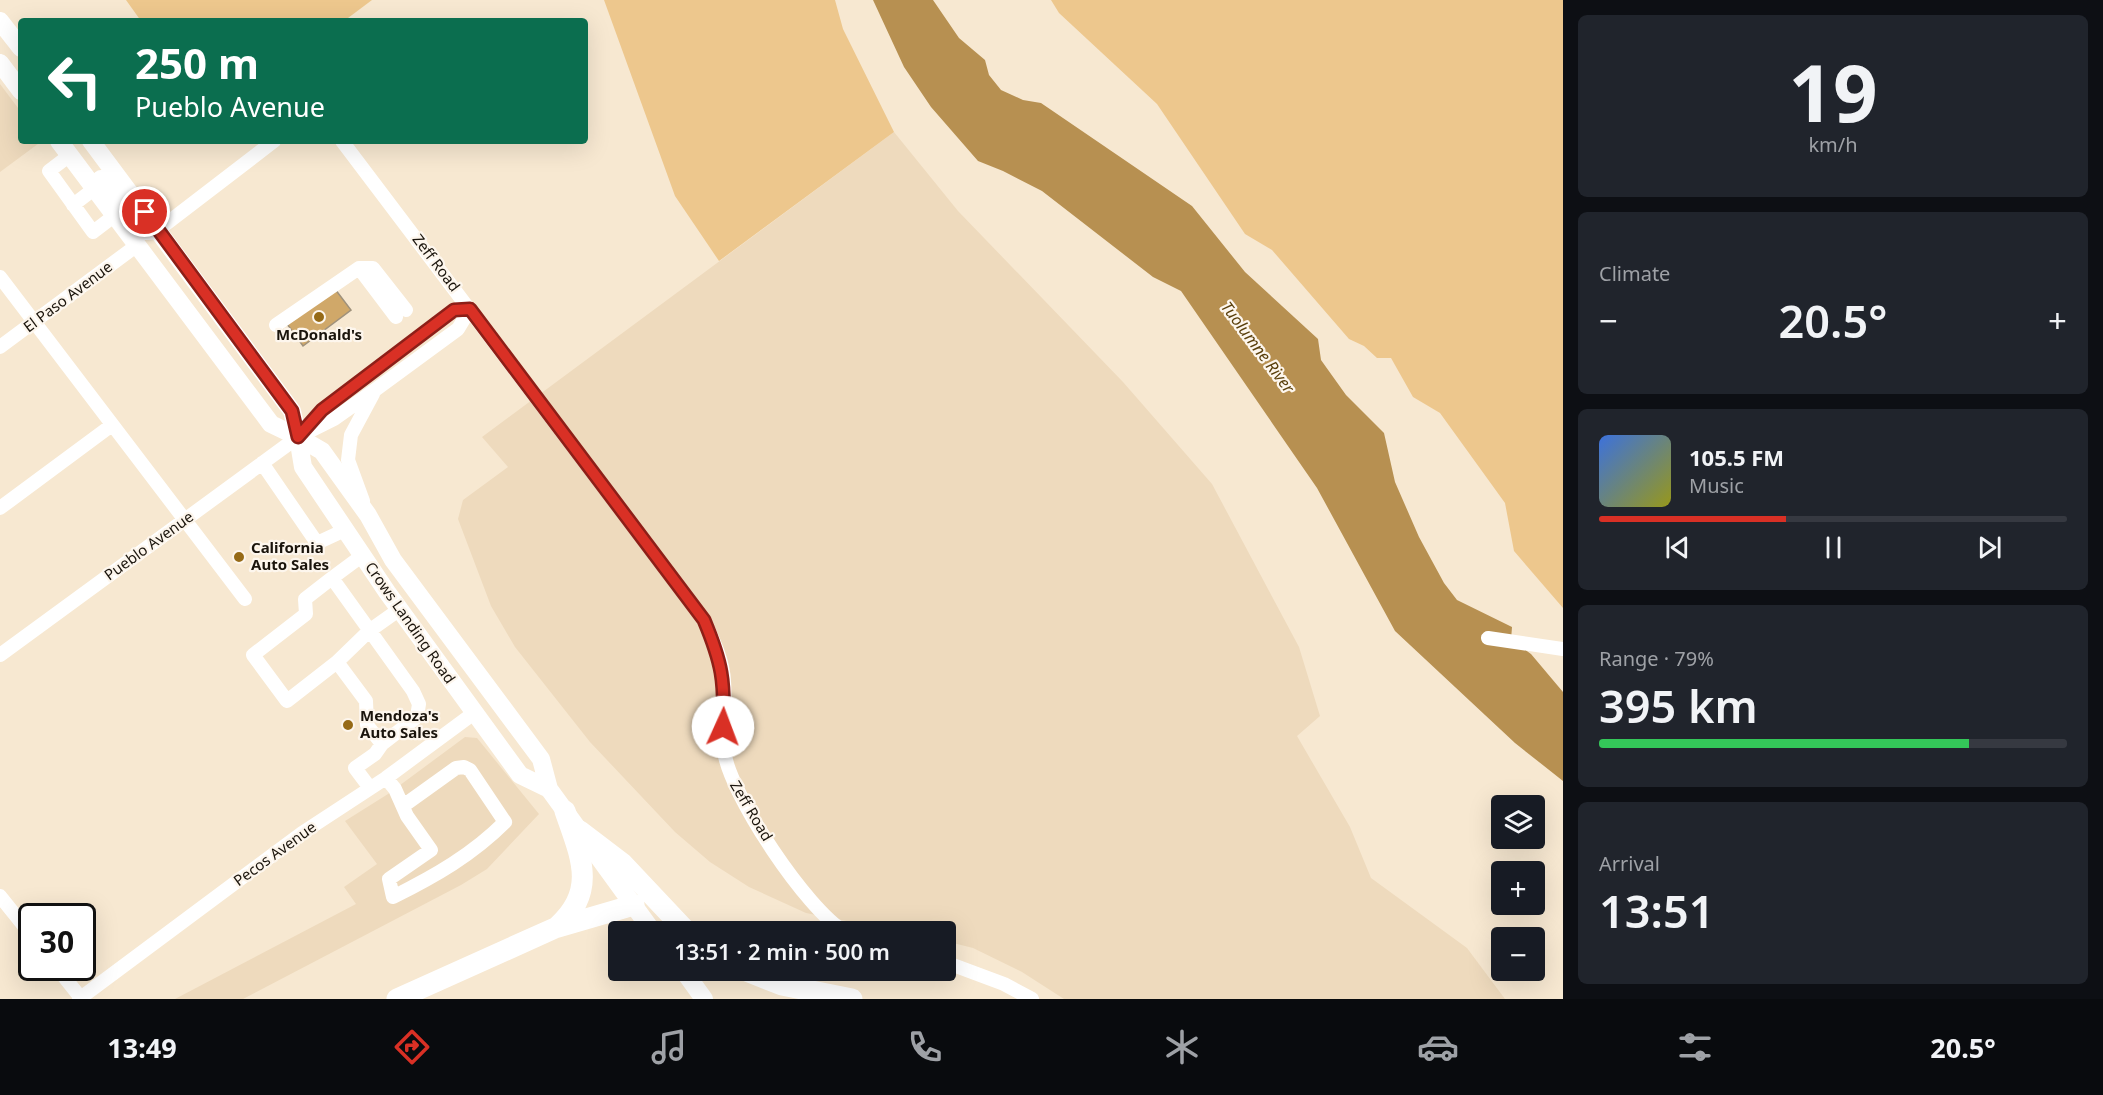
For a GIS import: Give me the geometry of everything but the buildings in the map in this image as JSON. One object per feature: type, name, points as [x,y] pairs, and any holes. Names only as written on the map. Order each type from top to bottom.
[{"type":"highway","points":[[555,928],[576,905],[583,874],[582,861],[565,811]]},
{"type":"highway","points":[[580,831],[622,863],[677,921]]},
{"type":"highway","points":[[397,999],[555,928],[634,905]]},
{"type":"highway","points":[[772,981],[852,999]]},
{"type":"main road","points":[[0,21],[18,44]]},
{"type":"main road","points":[[0,63],[18,87]]},
{"type":"main road","name":"Crows Landing Road","points":[[93,144],[292,411],[303,466],[400,609],[520,776],[549,789]]},
{"type":"main road","points":[[63,147],[78,154],[135,223],[146,231],[158,230]]},
{"type":"main road","name":"Crows Landing Road","points":[[63,147],[271,424],[322,452],[368,515],[399,569],[541,759],[549,789],[645,921]]},
{"type":"main road","points":[[691,981],[704,999]]},
{"type":"street","points":[[158,230],[270,144]]},
{"type":"street","name":"Zeff Road","points":[[344,144],[704,620],[722,664],[724,750],[738,792],[754,821],[803,890],[832,921]]},
{"type":"street","points":[[63,147],[48,171],[73,205],[93,232],[114,216]]},
{"type":"street","points":[[73,205],[94,189]]},
{"type":"street","name":"El Paso Avenue","points":[[0,347],[136,246]]},
{"type":"street","points":[[276,325],[359,268],[401,314]]},
{"type":"street","points":[[0,278],[183,521],[245,598]]},
{"type":"street","name":"Pueblo Avenue","points":[[0,655],[298,437],[334,419],[375,390],[458,328],[470,309]]},
{"type":"street","name":"Pueblo Avenue","points":[[298,437],[322,410],[454,310],[470,309]]},
{"type":"street","points":[[368,515],[348,460],[351,435],[375,390]]},
{"type":"street","points":[[0,508],[112,425]]},
{"type":"street","points":[[262,463],[317,543],[345,530]]},
{"type":"street","points":[[363,555],[305,599],[306,614],[253,655],[287,701],[337,662],[369,631],[400,609]]},
{"type":"street","points":[[332,578],[413,691],[419,704],[417,717],[382,744],[375,754],[355,768],[370,789]]},
{"type":"street","points":[[1488,638],[1563,649]]},
{"type":"street","points":[[337,662],[366,701],[368,725],[382,744]]},
{"type":"street","name":"Pecos Avenue","points":[[80,998],[302,833],[386,778],[474,713]]},
{"type":"street","points":[[386,778],[403,806],[431,850],[389,879],[393,897],[451,867],[486,842],[505,822],[470,770],[464,766],[456,768],[403,806]]},
{"type":"street","points":[[0,896],[18,918]]},
{"type":"street","points":[[956,966],[994,980],[1032,999]]},
{"type":"street","points":[[67,981],[80,998]]},
{"type":"shaded area","points":[[126,0],[372,0],[348,18],[139,18]]},
{"type":"shaded area","points":[[604,0],[835,0],[843,29],[894,132],[719,261],[675,196]]},
{"type":"shaded area","points":[[1051,0],[1563,0],[1563,608],[1514,551],[1505,503],[1440,413],[1413,397],[1391,358],[1377,358],[1364,346],[1349,339],[1272,250],[1245,234],[1157,104],[1059,13]]},
{"type":"shaded area","points":[[0,84],[18,108],[18,144],[38,144],[0,172]]},
{"type":"shaded area","points":[[894,132],[958,211],[1123,382],[1212,484],[1299,647],[1320,716],[1297,736],[1350,827],[1371,878],[1467,948],[1505,999],[1064,999],[1022,972],[973,948],[956,944],[956,921],[847,921],[806,913],[749,887],[710,862],[675,832],[590,742],[515,647],[491,606],[458,519],[463,500],[508,467],[482,437]]},
{"type":"shaded area","points":[[465,737],[477,738],[539,814],[487,869],[461,885],[243,999],[175,999],[356,904],[344,887],[377,864],[345,821],[388,794]]},
{"type":"water","name":"Tuolumne River","points":[[873,0],[933,0],[959,38],[985,60],[989,75],[1001,90],[1023,100],[1041,103],[1192,206],[1245,272],[1318,339],[1321,360],[1346,395],[1384,433],[1395,482],[1419,537],[1444,583],[1457,600],[1512,627],[1511,640],[1531,654],[1563,692],[1563,781],[1515,743],[1395,631],[1317,488],[1181,291],[1153,277],[1042,191],[978,161],[931,107],[904,67]]},
{"type":"place","name":"McDonald's","points":[[319,317]]},
{"type":"place","name":"California Auto Sales","points":[[239,557]]},
{"type":"place","name":"Mendoza's Auto Sales","points":[[348,725]]},
{"type":"route","points":[[145,212],[292,411],[298,437],[322,410],[381,364],[454,310],[470,309],[704,620],[722,664],[723,727]]}]
